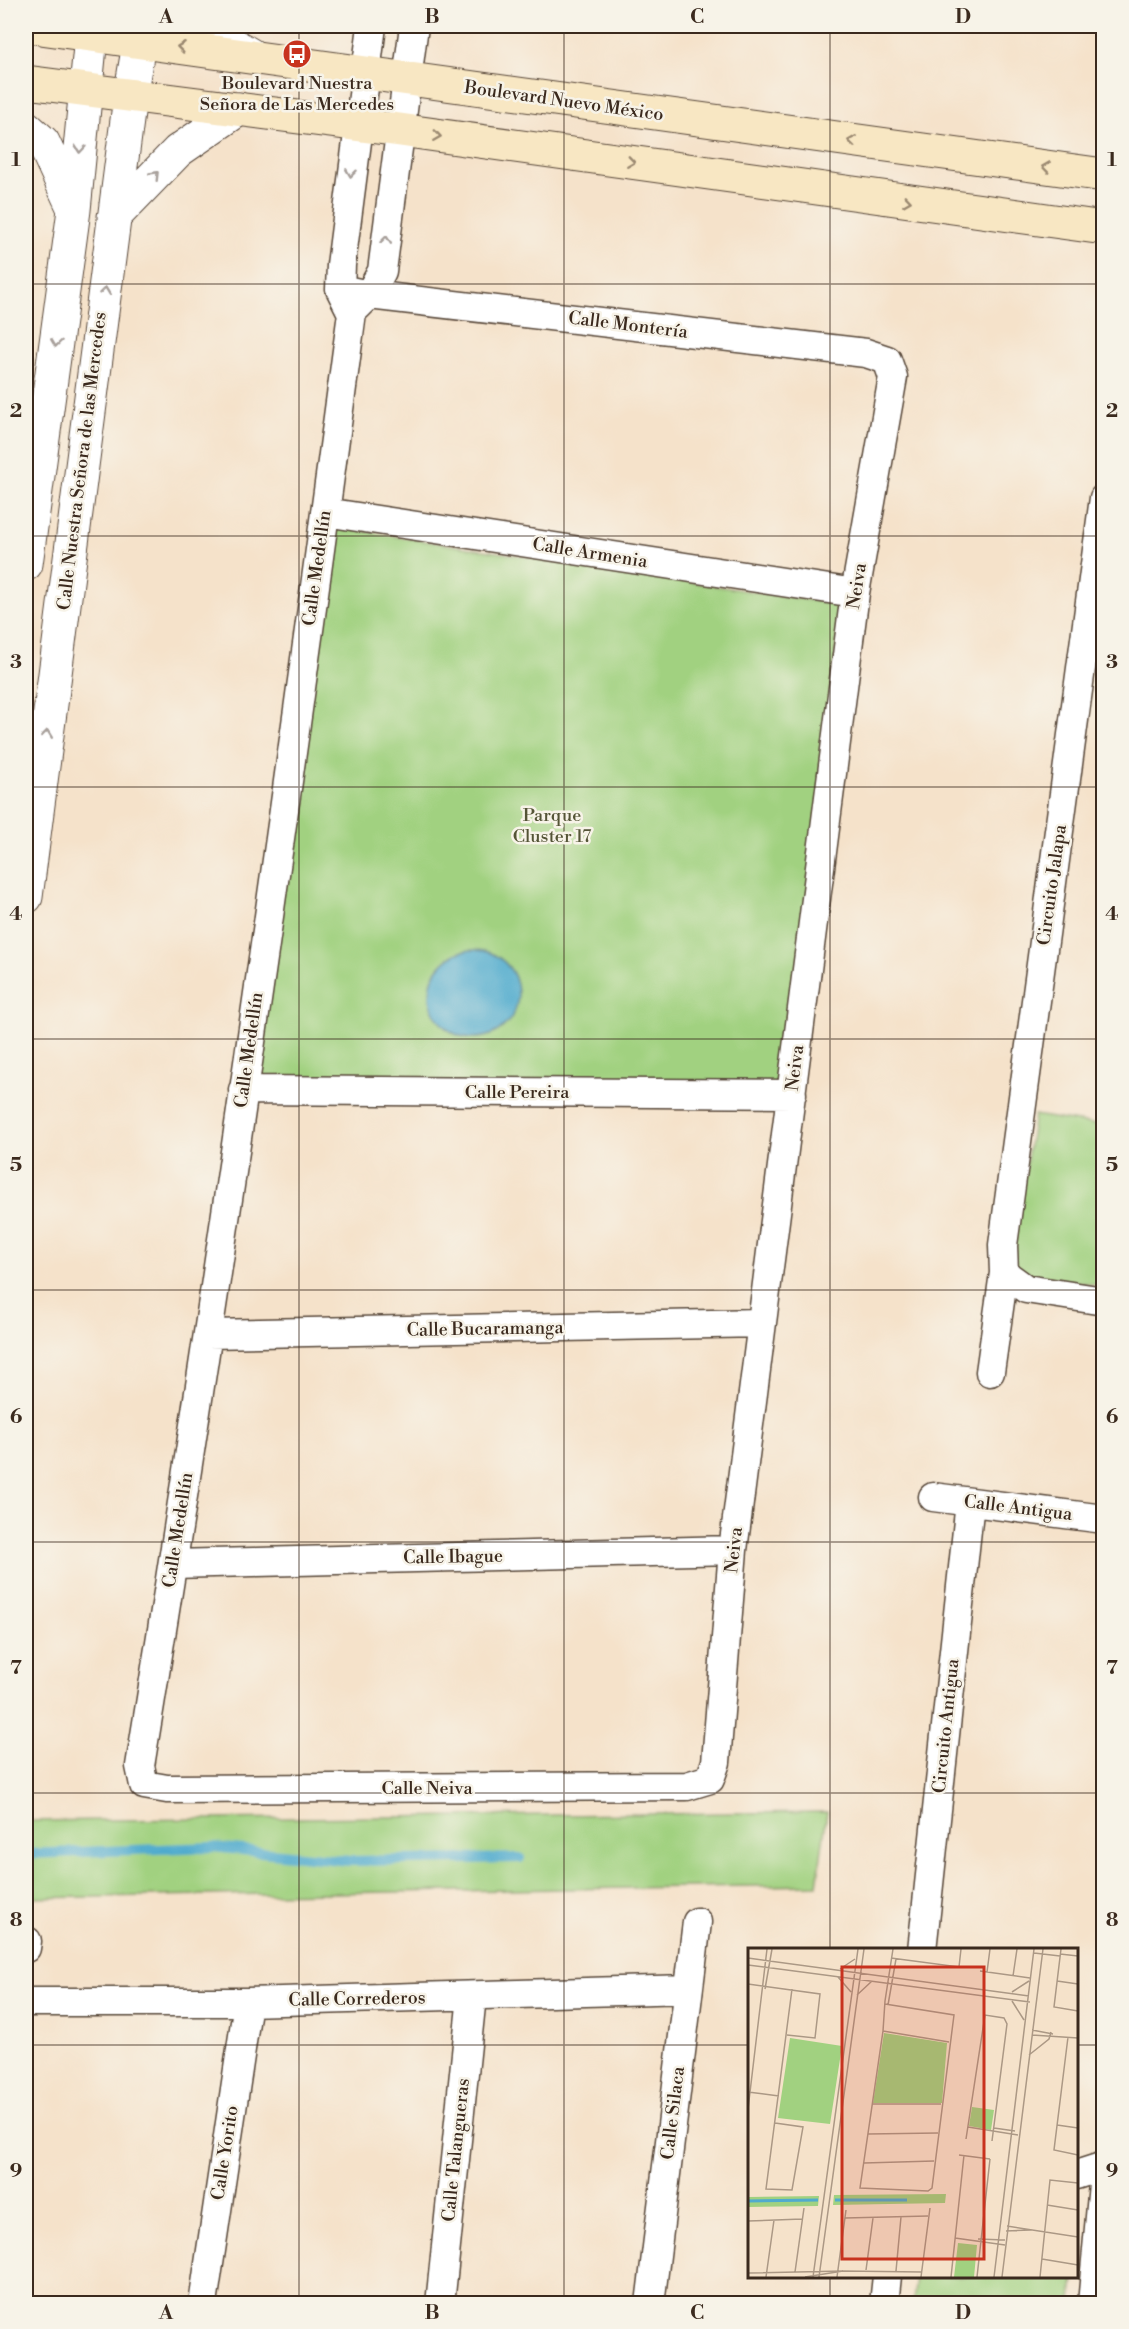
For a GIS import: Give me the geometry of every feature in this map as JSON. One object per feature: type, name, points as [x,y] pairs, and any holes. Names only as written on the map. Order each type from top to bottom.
[{"type":"main road","name":"Boulevard Nuevo México","points":[[26,26],[141,33],[251,56],[364,74],[1104,175]]},
{"type":"main road","points":[[26,82],[399,130],[1104,228]]},
{"type":"street","points":[[210,26],[215,34],[251,56]]},
{"type":"street","name":"Calle Medellín","points":[[144,1785],[140,1766],[208,1334],[325,512],[353,299],[357,126],[372,26]]},
{"type":"street","name":"Calle Medellín","points":[[353,299],[382,271],[414,26]]},
{"type":"street","points":[[26,564],[74,210],[91,30]]},
{"type":"street","name":"Calle Nuestra Señora de las Mercedes","points":[[26,897],[114,217],[141,33]]},
{"type":"street","points":[[114,217],[178,151],[239,109]]},
{"type":"street","points":[[26,127],[43,142],[74,210]]},
{"type":"street","name":"Calle Montería","points":[[353,299],[866,352],[886,360]]},
{"type":"street","name":"Neiva","points":[[710,1779],[716,1762],[733,1550],[855,593],[893,377],[886,360]]},
{"type":"street","name":"Circuito Jalapa","points":[[990,1372],[1004,1273],[1003,1245],[1104,498]]},
{"type":"street","name":"Calle Armenia","points":[[325,512],[855,593]]},
{"type":"street","name":"Calle Pereira","points":[[243,1090],[792,1094]]},
{"type":"street","points":[[1004,1273],[1026,1289],[1104,1301]]},
{"type":"street","name":"Calle Bucaramanga","points":[[208,1334],[762,1323]]},
{"type":"street","name":"Calle Antigua","points":[[933,1497],[1104,1519]]},
{"type":"street","name":"Circuito Antigua","points":[[922,1948],[970,1502]]},
{"type":"street","name":"Calle Ibague","points":[[173,1564],[733,1550]]},
{"type":"street","name":"Calle Neiva","points":[[144,1785],[167,1789],[675,1786],[710,1779]]},
{"type":"street","name":"Calle Silaca","points":[[650,2304],[697,1922]]},
{"type":"street","name":"Calle Correderos","points":[[26,2002],[248,2002],[688,1989]]},
{"type":"street","name":"Calle Talangueras","points":[[440,2304],[472,1996]]},
{"type":"street","name":"Calle Yorito","points":[[203,2304],[248,2002]]},
{"type":"street","points":[[1078,2175],[1104,2166]]},
{"type":"street","points":[[1092,2304],[1093,2204],[1104,2173]]},
{"type":"street","points":[[884,2304],[887,2278]]},
{"type":"green space","name":"Parque Cluster 17","points":[[334,527],[840,605],[793,1087],[244,1088]]},
{"type":"green space","points":[[1034,1115],[1103,1126],[1103,1286],[1009,1271]]},
{"type":"green space","points":[[827,1812],[817,1885],[26,1898],[26,1821]]},
{"type":"green space","points":[[916,2278],[1074,2278],[1072,2303],[913,2303]]},
{"type":"water","points":[[474,950],[499,957],[511,969],[518,994],[511,1019],[499,1031],[474,1038],[449,1031],[437,1019],[430,994],[437,969],[449,957]]},
{"type":"waterway","points":[[26,1854],[213,1847],[350,1861],[520,1858]]},
{"type":"place","name":"Boulevard Nuestra Señora de Las Mercedes","points":[[297,54]]}]
